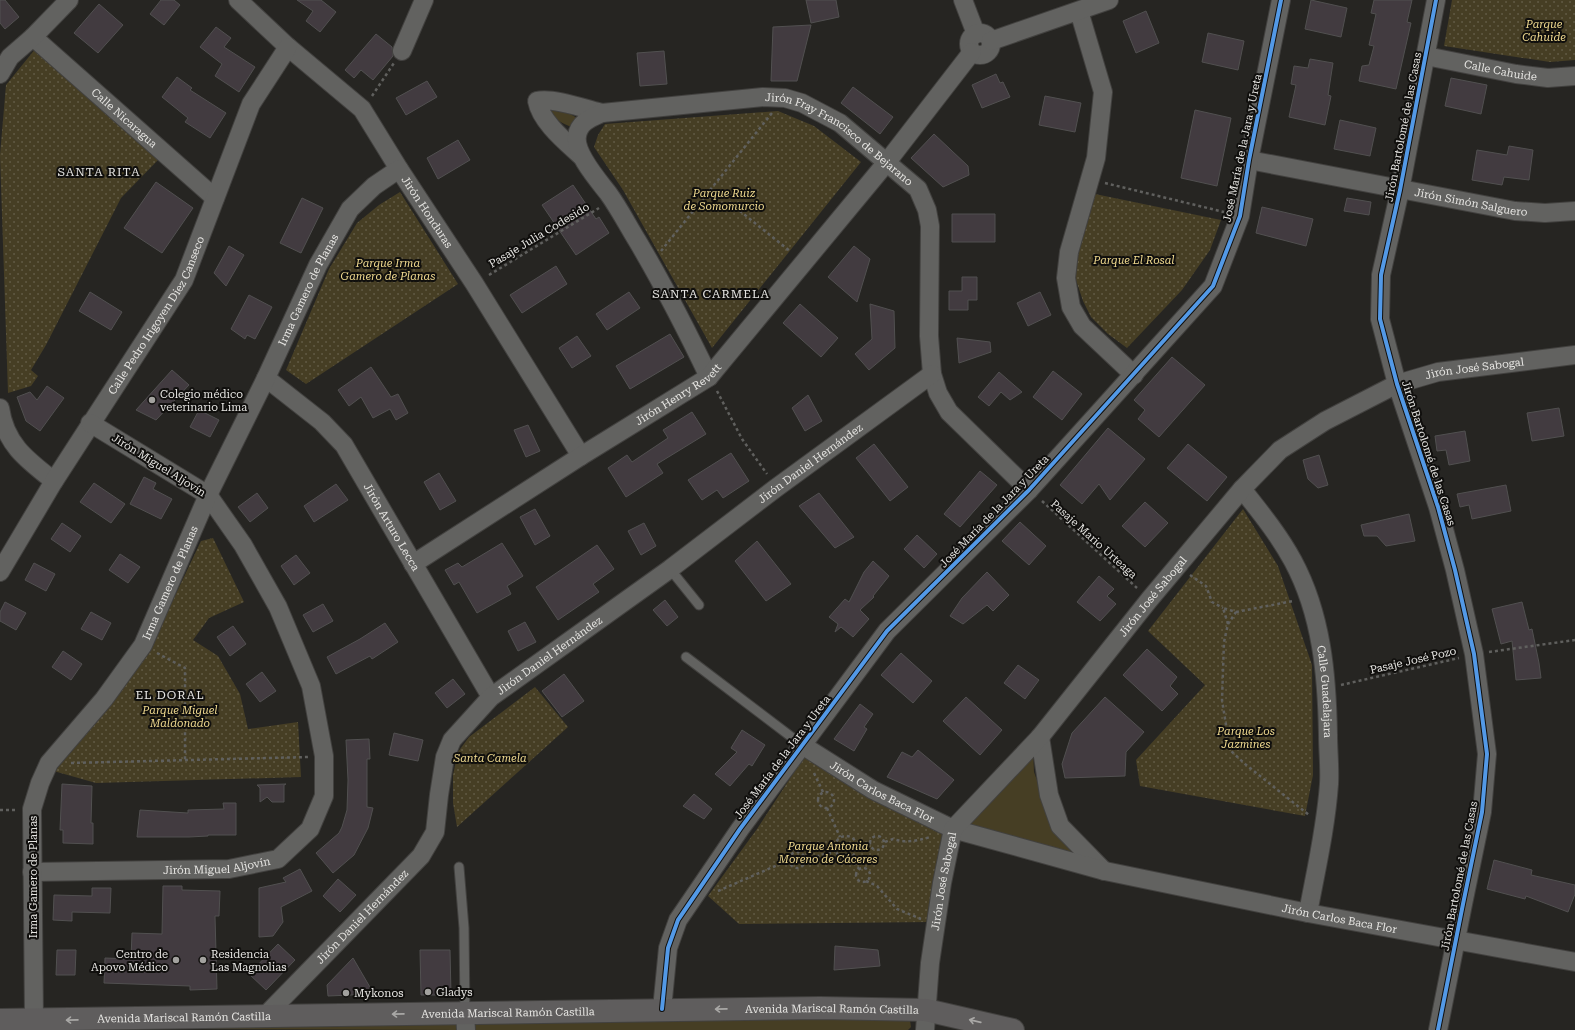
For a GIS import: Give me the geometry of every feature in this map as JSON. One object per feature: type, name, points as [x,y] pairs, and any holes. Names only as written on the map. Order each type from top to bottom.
[{"type":"main road","name":"Avenida Mariscal Ramón Castilla","points":[[0,1020],[174,1024],[265,1016],[466,1021],[662,1009],[820,1008],[1013,1030]]},
{"type":"street","points":[[0,74],[10,57],[33,37],[69,0]]},
{"type":"street","name":"Jirón Honduras","points":[[238,0],[288,47],[362,109],[474,284],[581,456]]},
{"type":"street","points":[[402,51],[424,0]]},
{"type":"street","points":[[963,0],[983,37],[1079,11],[1109,0]]},
{"type":"street","name":"José María de la Jara y Ureta","points":[[662,1009],[668,948],[678,920],[740,829],[887,631],[1029,490],[1213,286],[1240,216],[1249,160],[1281,0]]},
{"type":"street","name":"Jirón Bartolomé de las Casas","points":[[1436,0],[1400,190],[1381,275],[1380,319],[1397,384],[1438,507],[1455,570],[1474,654],[1487,754],[1482,812],[1438,1030]]},
{"type":"street","points":[[1079,11],[1103,92],[1096,158],[1070,252],[1066,278],[1071,307],[1082,326],[1134,375]]},
{"type":"street","name":"Calle Nicaragua","points":[[33,37],[216,198]]},
{"type":"street","name":"Jirón Henry Revett","points":[[413,564],[581,456],[709,377],[887,162],[972,52],[981,56],[987,53],[991,47],[983,37]]},
{"type":"street","name":"Calle Pedro Irigoyen Diez Canseco","points":[[0,572],[90,423],[184,280],[251,104],[288,47]]},
{"type":"street","name":"Calle Cahuide","points":[[1426,56],[1516,74],[1548,78],[1575,76]]},
{"type":"street","name":"Jirón Fray Francisco de Bejarano","points":[[594,116],[763,97],[785,98],[802,103],[840,123],[887,162],[918,189],[928,215],[930,226],[929,336],[932,374],[938,394],[949,412],[1029,490]]},
{"type":"street","points":[[581,156],[576,137],[579,128],[594,116],[559,102],[543,100],[537,101],[539,110],[546,120],[581,156],[613,199],[680,317],[709,377]]},
{"type":"street","name":"Jirón Simón Salguero","points":[[1249,160],[1515,211],[1545,213],[1575,211]]},
{"type":"street","name":"Irma Gamero de Planas","points":[[34,1020],[32,809],[40,783],[49,763],[104,699],[143,645],[208,495],[266,378],[318,265],[350,209],[374,186],[399,169]]},
{"type":"street","name":"Jirón José Sabogal","points":[[926,1020],[930,963],[942,883],[954,829],[1040,737],[1149,600],[1242,489],[1280,450],[1324,421],[1397,384],[1438,372],[1575,355]]},
{"type":"street","name":"Jirón Daniel Hernández","points":[[265,1016],[421,856],[435,832],[445,757],[452,740],[491,697],[670,569],[776,488],[932,374]]},
{"type":"street","name":"Jirón Arturo Lecca","points":[[266,378],[322,422],[344,445],[491,697]]},
{"type":"street","points":[[0,408],[1,416],[10,440],[27,460],[54,481]]},
{"type":"street","name":"Jirón Miguel Aljovín","points":[[32,872],[229,869],[278,859],[310,828],[324,796],[324,756],[311,686],[278,607],[243,545],[208,495],[90,423]]},
{"type":"street","name":"Calle Guadelajara","points":[[1242,489],[1274,529],[1294,562],[1309,597],[1319,636],[1324,664],[1327,688],[1329,783],[1324,826],[1308,913]]},
{"type":"street","points":[[194,529],[203,525],[215,524],[235,533]]},
{"type":"street","points":[[1040,737],[1049,795],[1060,826],[1105,871]]},
{"type":"street","name":"Jirón Carlos Baca Flor","points":[[802,745],[874,790],[954,829],[1105,871],[1308,913],[1575,962]]},
{"type":"lane","points":[[670,569],[699,605]]},
{"type":"lane","name":"Jirón Carlos Baca Flor","points":[[686,658],[802,745]]},
{"type":"lane","points":[[459,867],[464,928],[466,1021]]},
{"type":"path","points":[[362,109],[402,51]]},
{"type":"path","points":[[651,264],[785,98]]},
{"type":"path","points":[[1091,180],[1240,216]]},
{"type":"path","points":[[735,207],[804,262]]},
{"type":"path","points":[[709,377],[742,438],[776,488]]},
{"type":"path","points":[[1182,561],[1186,572],[1206,586],[1212,602],[1223,608],[1236,612],[1309,597]]},
{"type":"path","points":[[1223,608],[1228,624]]},
{"type":"path","points":[[1236,612],[1228,624],[1224,642],[1222,700],[1230,750],[1281,794],[1324,826]]},
{"type":"path","points":[[143,645],[185,668],[185,760]]},
{"type":"path","points":[[49,763],[324,756]]},
{"type":"path","points":[[827,808],[833,803],[834,798],[830,793],[825,792],[819,796],[818,801],[820,805],[827,808],[840,838]]},
{"type":"path","points":[[885,842],[881,837],[877,836],[873,837],[871,843],[874,849],[879,849],[883,847],[885,842],[893,838],[913,842],[954,829]]},
{"type":"path","points":[[850,858],[856,853],[857,846],[854,839],[844,836],[835,843],[835,851],[840,856],[850,858],[859,869]]},
{"type":"path","points":[[857,846],[871,843]]},
{"type":"path","points":[[805,860],[835,851]]},
{"type":"path","points":[[714,895],[719,890],[789,860],[791,855],[796,852],[801,853],[805,857],[804,865],[797,868],[792,866],[789,860]]},
{"type":"path","points":[[859,869],[864,868],[869,871],[870,876],[866,881]]},
{"type":"path","points":[[859,869],[856,875],[857,879],[861,882],[866,881],[877,886],[897,908],[936,925]]},
{"type":"green space","name":"Parque Cahuide","points":[[1452,0],[1575,0],[1575,60],[1550,62],[1444,46]]},
{"type":"green space","points":[[36,48],[158,160],[121,198],[46,345],[31,370],[38,376],[31,386],[8,393],[0,155],[6,85]]},
{"type":"green space","points":[[552,109],[561,109],[579,119],[572,127],[568,126],[554,116],[550,111]]},
{"type":"green space","name":"Parque Ruiz de Somomurcio","points":[[778,111],[814,126],[861,162],[712,348],[623,190],[594,147],[598,135],[605,124]]},
{"type":"green space","name":"Parque Irma Gamero de Planas","points":[[400,192],[458,284],[306,384],[286,370],[329,269],[357,223],[379,205]]},
{"type":"green space","name":"Parque El Rosal","points":[[1095,194],[1221,220],[1210,250],[1182,290],[1127,348],[1108,334],[1091,317],[1083,301],[1076,280],[1076,256]]},
{"type":"green space","name":"Parque Los Jazmines","points":[[1243,509],[1278,566],[1312,665],[1313,775],[1305,816],[1140,786],[1136,760],[1205,685],[1148,631]]},
{"type":"green space","name":"Parque Miguel Maldonado","points":[[213,538],[244,602],[209,618],[193,640],[218,656],[240,694],[248,729],[298,722],[301,777],[96,783],[50,770],[162,623],[201,541]]},
{"type":"green space","name":"Santa Camela","points":[[535,687],[568,727],[457,827],[453,803],[453,775],[458,752],[469,737]]},
{"type":"green space","points":[[1033,750],[1034,772],[1054,827],[1091,862],[961,827]]},
{"type":"green space","name":"Parque Antonia Moreno de Cáceres","points":[[806,754],[945,834],[931,922],[739,924],[708,896],[757,829]]},
{"type":"green space","points":[[905,1017],[910,1020],[911,1027],[908,1030],[472,1030],[474,1020]]},
{"type":"green space","points":[[458,1020],[459,1030],[187,1029],[190,1023]]},
{"type":"building","points":[[0,0],[5,0],[19,17],[5,29],[0,23]]},
{"type":"building","points":[[161,0],[174,0],[180,5],[164,25],[150,14]]},
{"type":"building","points":[[297,0],[321,0],[336,12],[320,32],[306,21],[313,11]]},
{"type":"building","points":[[806,0],[836,0],[839,17],[811,23]]},
{"type":"building","points":[[1311,0],[1347,8],[1341,37],[1305,29]]},
{"type":"building","points":[[1374,0],[1412,0],[1407,22],[1411,23],[1396,89],[1359,81],[1362,66],[1369,65],[1374,46],[1369,45],[1376,14],[1371,13]]},
{"type":"building","points":[[99,4],[123,25],[98,53],[74,33]]},
{"type":"building","points":[[1146,11],[1159,43],[1136,53],[1123,21]]},
{"type":"building","points":[[811,25],[797,81],[771,81],[773,27]]},
{"type":"building","points":[[216,27],[231,38],[224,47],[255,67],[239,92],[215,76],[222,64],[200,47]]},
{"type":"building","points":[[1208,33],[1244,41],[1238,70],[1202,62]]},
{"type":"building","points":[[376,34],[392,47],[393,56],[373,80],[361,70],[354,78],[345,70]]},
{"type":"building","points":[[664,51],[667,84],[640,86],[637,53]]},
{"type":"building","points":[[1310,59],[1333,63],[1328,95],[1331,96],[1325,125],[1289,117],[1296,85],[1291,84],[1294,66],[1308,68]]},
{"type":"building","points":[[996,74],[1000,83],[1003,82],[1010,97],[982,108],[972,85]]},
{"type":"building","points":[[177,77],[192,88],[190,90],[226,113],[210,138],[185,122],[188,118],[162,97]]},
{"type":"building","points":[[1451,78],[1487,85],[1481,114],[1445,106]]},
{"type":"building","points":[[427,81],[437,97],[406,115],[396,98]]},
{"type":"building","points":[[853,87],[893,117],[880,134],[841,103]]},
{"type":"building","points":[[1045,96],[1081,103],[1075,132],[1039,125]]},
{"type":"building","points":[[1195,110],[1231,118],[1217,186],[1181,178]]},
{"type":"building","points":[[1340,120],[1376,128],[1370,156],[1334,149]]},
{"type":"building","points":[[934,134],[968,166],[969,175],[943,187],[911,158]]},
{"type":"building","points":[[458,140],[470,160],[438,179],[427,158]]},
{"type":"building","points":[[1509,146],[1533,150],[1529,180],[1504,177],[1502,185],[1472,180],[1477,150],[1507,155]]},
{"type":"building","points":[[156,182],[193,208],[162,253],[124,228]]},
{"type":"building","points":[[573,185],[596,219],[599,217],[609,233],[576,255],[542,205]]},
{"type":"building","points":[[302,198],[323,208],[301,253],[280,243]]},
{"type":"building","points":[[1347,198],[1371,202],[1369,215],[1344,211]]},
{"type":"building","points":[[1262,207],[1313,219],[1306,246],[1256,233]]},
{"type":"building","points":[[952,214],[995,214],[995,242],[952,242]]},
{"type":"building","points":[[229,246],[244,255],[226,286],[214,273]]},
{"type":"building","points":[[854,246],[870,259],[857,302],[828,277]]},
{"type":"building","points":[[556,266],[567,284],[522,313],[510,295]]},
{"type":"building","points":[[962,277],[977,277],[977,300],[968,300],[968,310],[949,310],[949,291],[962,291]]},
{"type":"building","points":[[90,292],[122,312],[111,330],[79,311]]},
{"type":"building","points":[[629,292],[640,308],[607,330],[596,314]]},
{"type":"building","points":[[1040,292],[1051,315],[1028,326],[1017,303]]},
{"type":"building","points":[[249,295],[272,307],[255,339],[247,335],[245,339],[231,329]]},
{"type":"building","points":[[800,304],[838,338],[821,357],[783,323]]},
{"type":"building","points":[[870,304],[894,311],[895,348],[869,370],[855,354],[872,339]]},
{"type":"building","points":[[670,334],[684,357],[630,389],[616,366]]},
{"type":"building","points":[[577,336],[591,356],[572,368],[559,348]]},
{"type":"building","points":[[957,338],[990,342],[991,352],[959,363]]},
{"type":"building","points":[[1172,357],[1205,385],[1159,437],[1138,419],[1145,410],[1134,400]]},
{"type":"building","points":[[371,367],[391,397],[398,394],[408,413],[396,420],[390,409],[373,418],[361,397],[349,406],[338,390]]},
{"type":"building","points":[[172,370],[189,385],[156,420],[136,410]]},
{"type":"building","points":[[1053,371],[1082,394],[1062,420],[1033,397]]},
{"type":"building","points":[[999,372],[1022,392],[1010,400],[1001,392],[989,406],[978,397]]},
{"type":"building","points":[[47,386],[64,398],[40,431],[26,421],[17,397],[30,392],[37,400]]},
{"type":"building","points":[[808,395],[822,421],[805,431],[792,408]]},
{"type":"building","points":[[1559,408],[1564,436],[1532,441],[1527,413]]},
{"type":"building","points":[[199,410],[219,420],[210,437],[190,427]]},
{"type":"building","points":[[692,412],[706,434],[657,464],[663,473],[626,497],[608,468],[627,455],[632,462],[668,438],[663,430]]},
{"type":"building","points":[[528,425],[540,451],[526,457],[514,430]]},
{"type":"building","points":[[1108,428],[1145,459],[1110,500],[1099,484],[1082,504],[1060,485]]},
{"type":"building","points":[[1465,431],[1470,461],[1449,465],[1446,450],[1437,451],[1435,436]]},
{"type":"building","points":[[874,444],[908,487],[890,501],[856,458]]},
{"type":"building","points":[[1188,444],[1227,477],[1207,501],[1167,468]]},
{"type":"building","points":[[731,453],[749,481],[723,498],[717,490],[702,500],[688,480]]},
{"type":"building","points":[[1319,455],[1328,485],[1318,488],[1308,479],[1303,460]]},
{"type":"building","points":[[980,471],[997,485],[960,527],[944,514]]},
{"type":"building","points":[[439,473],[456,501],[440,510],[424,482]]},
{"type":"building","points":[[144,477],[156,483],[153,489],[172,499],[161,519],[130,504]]},
{"type":"building","points":[[94,483],[125,504],[111,523],[80,502]]},
{"type":"building","points":[[336,484],[348,500],[314,522],[304,506]]},
{"type":"building","points":[[1506,485],[1511,511],[1472,519],[1469,505],[1460,507],[1457,494]]},
{"type":"building","points":[[257,493],[268,508],[250,522],[238,507]]},
{"type":"building","points":[[819,493],[854,537],[835,548],[799,506]]},
{"type":"building","points":[[1145,502],[1168,523],[1145,547],[1122,526]]},
{"type":"building","points":[[535,509],[550,536],[535,545],[520,517]]},
{"type":"building","points":[[1409,514],[1415,541],[1386,546],[1377,536],[1364,536],[1361,525]]},
{"type":"building","points":[[1020,522],[1046,546],[1029,565],[1002,541]]},
{"type":"building","points":[[62,523],[81,536],[70,552],[51,539]]},
{"type":"building","points":[[644,523],[656,546],[641,555],[628,531]]},
{"type":"building","points":[[917,535],[937,554],[924,568],[904,549]]},
{"type":"building","points":[[757,541],[791,584],[766,601],[735,561]]},
{"type":"building","points":[[502,543],[523,576],[507,586],[511,594],[477,613],[459,582],[454,585],[445,570],[458,563],[462,567]]},
{"type":"building","points":[[597,545],[614,569],[593,584],[599,592],[558,620],[536,587]]},
{"type":"building","points":[[120,554],[140,567],[128,583],[109,570]]},
{"type":"building","points":[[296,555],[310,573],[294,585],[281,566]]},
{"type":"building","points":[[873,561],[889,576],[873,596],[874,597],[860,610],[869,619],[853,637],[841,627],[835,632],[838,624],[829,617],[845,599],[849,602],[864,572]]},
{"type":"building","points":[[34,563],[55,574],[46,591],[25,580]]},
{"type":"building","points":[[987,572],[1009,595],[993,611],[987,605],[963,624],[950,616],[962,598]]},
{"type":"building","points":[[1099,576],[1114,589],[1107,596],[1116,604],[1100,621],[1077,602]]},
{"type":"building","points":[[665,600],[678,617],[667,626],[653,610]]},
{"type":"building","points":[[5,602],[26,613],[16,630],[0,621],[0,612]]},
{"type":"building","points":[[1522,602],[1529,630],[1532,629],[1541,678],[1516,680],[1512,641],[1501,644],[1492,609]]},
{"type":"building","points":[[323,604],[333,621],[313,632],[303,615]]},
{"type":"building","points":[[91,612],[111,623],[102,640],[81,629]]},
{"type":"building","points":[[525,622],[536,642],[518,651],[508,631]]},
{"type":"building","points":[[385,623],[398,642],[372,659],[370,656],[336,674],[327,657]]},
{"type":"building","points":[[233,626],[246,644],[230,656],[217,637]]},
{"type":"building","points":[[1147,649],[1177,677],[1170,686],[1178,694],[1162,711],[1123,675]]},
{"type":"building","points":[[63,651],[82,664],[71,680],[52,667]]},
{"type":"building","points":[[901,653],[932,681],[913,703],[881,675]]},
{"type":"building","points":[[1018,665],[1039,680],[1025,699],[1004,683]]},
{"type":"building","points":[[262,672],[276,691],[260,702],[246,684]]},
{"type":"building","points":[[564,674],[584,701],[562,717],[542,691]]},
{"type":"building","points":[[453,679],[465,694],[447,708],[435,693]]},
{"type":"building","points":[[966,697],[1002,730],[980,755],[943,721]]},
{"type":"building","points":[[1105,697],[1144,732],[1126,752],[1125,776],[1065,778],[1062,764],[1072,733]]},
{"type":"building","points":[[860,704],[873,714],[864,727],[867,729],[854,751],[834,739]]},
{"type":"building","points":[[742,730],[765,745],[752,766],[749,764],[730,786],[715,774],[737,752],[731,748]]},
{"type":"building","points":[[394,733],[423,740],[418,761],[389,755]]},
{"type":"building","points":[[369,739],[370,759],[367,759],[367,807],[373,808],[368,828],[354,855],[333,873],[316,853],[339,833],[347,810],[348,780],[346,740]]},
{"type":"building","points":[[918,750],[954,780],[937,799],[887,777],[902,752],[912,757]]},
{"type":"building","points":[[62,784],[92,786],[91,823],[93,823],[93,844],[63,843],[63,830],[60,830]]},
{"type":"building","points":[[286,784],[284,785],[284,802],[272,802],[267,797],[260,802],[260,788],[257,785]]},
{"type":"building","points":[[694,794],[712,809],[704,819],[683,806]]},
{"type":"building","points":[[223,803],[236,803],[236,835],[137,837],[140,810],[188,813],[188,810],[224,809]]},
{"type":"building","points":[[1494,860],[1532,870],[1531,875],[1575,885],[1575,894],[1568,912],[1526,896],[1525,899],[1487,889]]},
{"type":"building","points":[[300,869],[312,891],[281,907],[283,922],[273,936],[259,937],[259,888],[286,882],[283,878]]},
{"type":"building","points":[[338,879],[356,895],[340,912],[323,896]]},
{"type":"building","points":[[163,886],[182,886],[182,890],[220,891],[219,916],[215,916],[217,989],[190,990],[190,986],[104,983],[105,958],[131,959],[132,933],[162,934]]},
{"type":"building","points":[[92,888],[111,888],[110,913],[72,912],[72,921],[53,920],[54,895],[92,896]]},
{"type":"building","points":[[278,944],[295,960],[266,990],[249,974]]},
{"type":"building","points":[[835,946],[878,950],[880,966],[834,970]]},
{"type":"building","points":[[57,950],[76,950],[75,975],[56,975]]},
{"type":"building","points":[[420,950],[450,950],[451,995],[421,995]]},
{"type":"building","points":[[353,958],[374,994],[328,996],[327,985]]},
{"type":"cycle path","points":[[662,1009],[668,948],[678,920],[740,829],[887,631],[1029,490],[1213,286],[1240,216],[1249,160],[1281,0]]},
{"type":"cycle path","points":[[1436,0],[1400,190],[1381,275],[1380,319],[1397,384],[1438,507],[1455,570],[1474,654],[1487,754],[1482,812],[1438,1030]]},
{"type":"place","name":"Colegio médico veterinario Lima","points":[[152,400]]},
{"type":"place","name":"Centro de Apovo Médico","points":[[176,960]]},
{"type":"place","name":"Residencia Las Magnolias","points":[[203,960]]},
{"type":"place","name":"Gladys","points":[[428,992]]},
{"type":"place","name":"Mykonos","points":[[346,993]]},
{"type":"district","name":"SANTA RITA","points":[[99,172]]},
{"type":"district","name":"SANTA CARMELA","points":[[711,294]]},
{"type":"district","name":"EL DORAL","points":[[170,695]]}]
